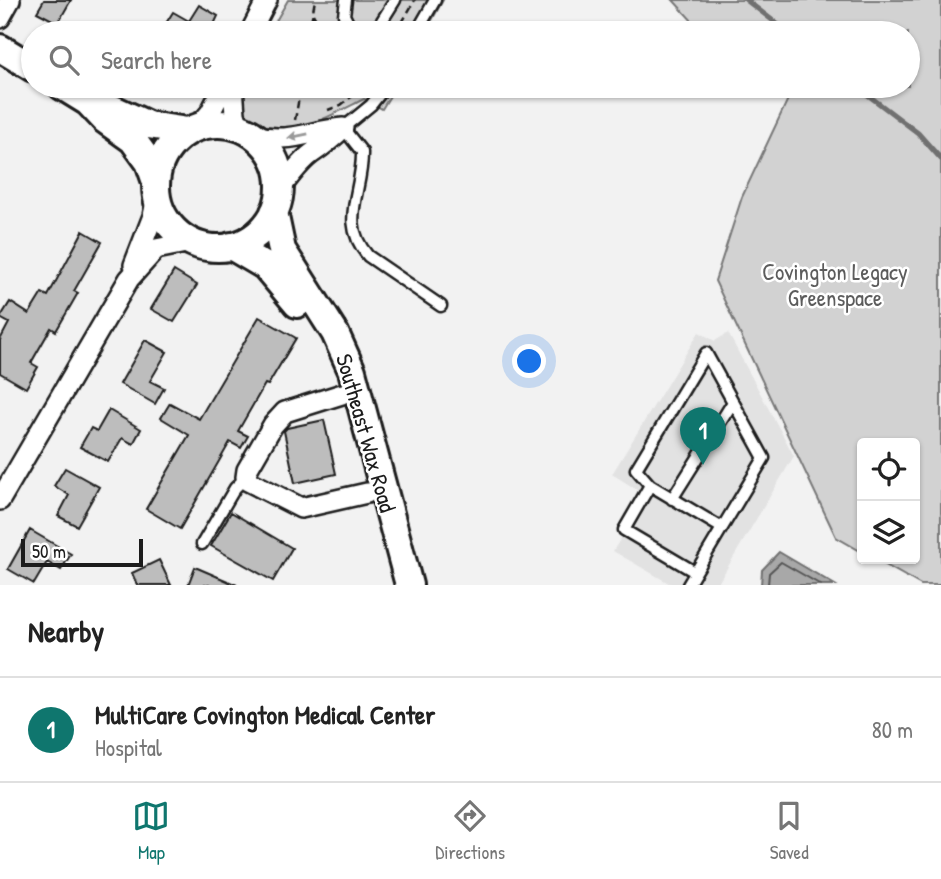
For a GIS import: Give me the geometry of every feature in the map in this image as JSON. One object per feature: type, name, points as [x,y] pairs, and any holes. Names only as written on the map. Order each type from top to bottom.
[{"type":"street","points":[[0,18],[10,0]]},
{"type":"street","points":[[256,21],[267,0]]},
{"type":"street","points":[[0,48],[21,61]]},
{"type":"street","points":[[82,98],[141,150],[149,162],[160,208],[172,228],[191,242],[211,248],[231,246],[256,234],[310,155],[327,145],[343,128]]},
{"type":"street","points":[[0,500],[129,279],[153,216],[158,169],[169,147],[211,113],[218,98]]},
{"type":"street","points":[[234,98],[235,114],[246,131],[265,145],[274,159],[279,173],[277,201]]},
{"type":"street","points":[[88,102],[114,108],[148,125],[193,129],[219,124],[270,139],[295,129],[343,128]]},
{"type":"street","name":"Southeast Wax Road","points":[[277,201],[278,238],[286,258],[335,333],[352,370],[409,585]]},
{"type":"street","points":[[129,279],[156,249],[191,242]]},
{"type":"street","name":"Southeast Wax Road","points":[[231,246],[256,259],[286,288],[330,360],[342,394],[390,585]]},
{"type":"street","points":[[342,394],[285,412],[273,425],[247,470],[246,477],[248,481],[302,508],[367,494]]},
{"type":"lane","points":[[346,0],[344,15],[347,21]]},
{"type":"lane","points":[[382,21],[394,0]]},
{"type":"lane","points":[[423,21],[435,0]]},
{"type":"lane","points":[[377,98],[343,128],[362,152],[352,219],[354,234],[368,256],[441,306]]},
{"type":"lane","points":[[688,585],[764,458],[706,353],[636,469],[650,485],[722,528]]},
{"type":"lane","points":[[672,499],[733,402]]},
{"type":"lane","points":[[202,544],[235,488],[246,477]]},
{"type":"lane","points":[[650,485],[624,530],[695,572]]},
{"type":"path","points":[[311,21],[315,0]]},
{"type":"path","points":[[403,21],[415,0]]},
{"type":"path","points":[[313,13],[317,21]]},
{"type":"path","points":[[295,129],[299,98]]},
{"type":"path","points":[[326,111],[352,98]]},
{"type":"path","points":[[295,129],[305,117]]},
{"type":"shaded area","points":[[699,332],[715,341],[728,333],[794,456],[717,585],[672,585],[613,551],[647,496],[612,474]]},
{"type":"green space","points":[[288,0],[443,0],[432,21],[276,21]]},
{"type":"green space","name":"Covington Legacy Greenspace","points":[[673,0],[941,0],[941,585],[921,585],[884,564],[920,564],[920,438],[857,438],[857,549],[836,537],[715,281],[742,197],[789,98],[920,98],[920,21],[692,21]]},
{"type":"green space","points":[[241,98],[389,98],[382,109],[364,99],[307,125],[275,132],[261,129],[250,122]]},
{"type":"water","points":[[779,552],[835,585],[761,585],[762,570]]},
{"type":"building","points":[[44,0],[71,0],[59,21],[37,12]]},
{"type":"building","points":[[199,5],[218,16],[216,21],[189,21]]},
{"type":"building","points":[[173,12],[189,21],[167,21]]},
{"type":"building","points":[[83,231],[102,242],[74,291],[78,293],[56,331],[51,328],[31,363],[38,367],[26,388],[0,373],[0,340],[9,323],[0,318],[10,302],[29,314],[42,293],[48,296]]},
{"type":"building","points":[[174,271],[197,285],[174,322],[151,309]]},
{"type":"building","points":[[259,317],[296,338],[238,431],[248,436],[241,448],[230,442],[180,529],[146,509],[189,435],[161,418],[170,403],[199,419]]},
{"type":"building","points":[[145,340],[167,352],[150,381],[164,388],[155,404],[120,384]]},
{"type":"building","points":[[109,410],[141,429],[133,444],[122,438],[108,462],[80,447],[91,428],[97,431]]},
{"type":"building","points":[[324,420],[336,474],[295,483],[284,431]]},
{"type":"building","points":[[65,468],[99,487],[77,526],[58,516],[69,495],[54,486]]},
{"type":"building","points":[[231,512],[292,548],[273,581],[211,546]]},
{"type":"building","points":[[30,530],[71,554],[61,570],[47,562],[34,584],[8,569]]},
{"type":"building","points":[[159,560],[171,585],[137,585],[132,573]]},
{"type":"building","points":[[195,567],[237,585],[188,585]]},
{"type":"waterway","points":[[746,0],[773,21]]},
{"type":"waterway","points":[[872,98],[918,133],[941,159]]},
{"type":"place","name":"MultiCare Covington Medical Center","points":[[703,465]]}]
